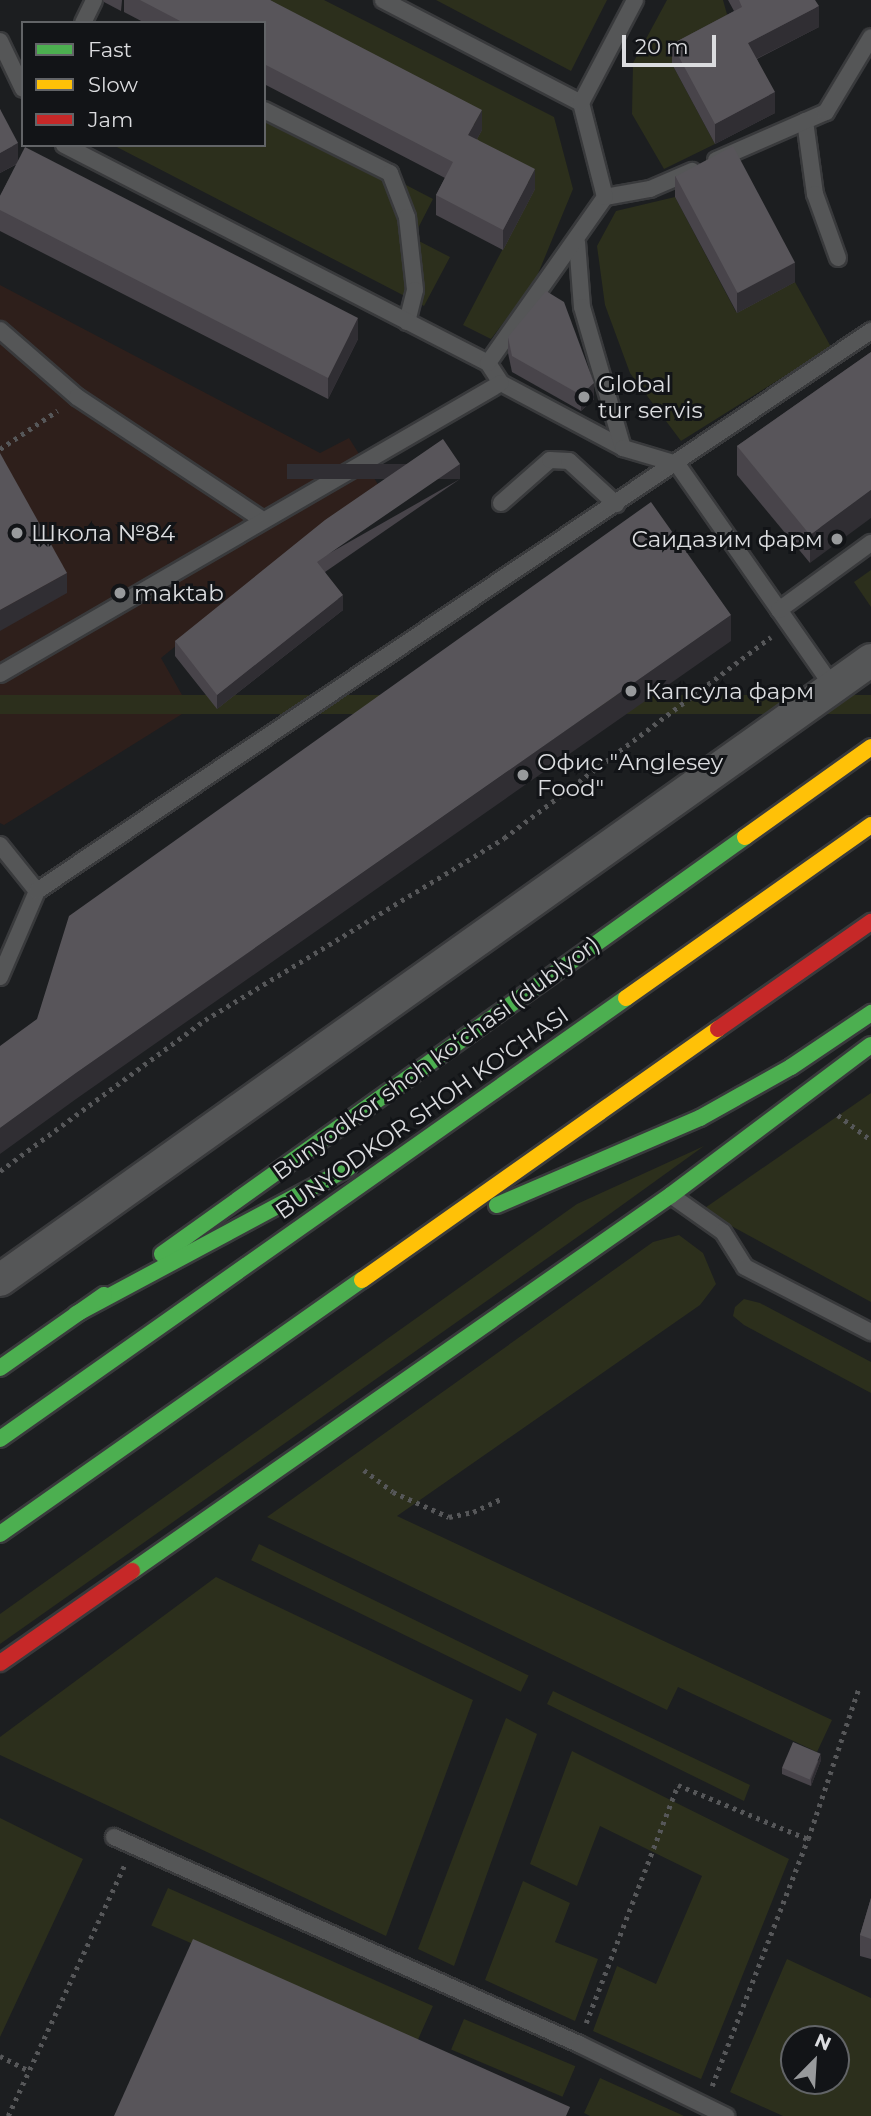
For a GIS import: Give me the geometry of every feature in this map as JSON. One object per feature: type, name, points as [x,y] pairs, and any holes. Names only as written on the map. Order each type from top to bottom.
[{"type":"main road","name":"Bunyodkor shoh koʻchasi (dublyor)","points":[[0,1368],[871,747]]},
{"type":"main road","name":"BUNYODKOR SHOH KO'CHASI","points":[[0,1439],[871,825]]},
{"type":"main road","points":[[0,1534],[871,922]]},
{"type":"main road","points":[[424,1237],[700,1118],[791,1067],[871,1013]]},
{"type":"main road","points":[[76,1314],[373,1154],[567,1039]]},
{"type":"main road","points":[[0,1663],[671,1195],[871,1045]]},
{"type":"street","points":[[0,1280],[871,660]]},
{"type":"lane","points":[[86,21],[94,0]]},
{"type":"lane","points":[[383,0],[581,103]]},
{"type":"lane","points":[[488,363],[577,242],[605,197],[581,103],[635,0]]},
{"type":"lane","points":[[605,197],[650,189],[826,112],[871,37]]},
{"type":"lane","points":[[0,41],[21,85]]},
{"type":"lane","points":[[266,111],[390,173],[407,217],[415,290],[407,322]]},
{"type":"lane","points":[[806,121],[815,194],[838,258]]},
{"type":"lane","points":[[68,147],[488,363],[500,383],[623,449],[677,464],[833,687]]},
{"type":"lane","points":[[577,242],[582,307],[623,449]]},
{"type":"lane","points":[[0,330],[77,397],[262,520]]},
{"type":"lane","points":[[0,977],[37,891],[677,464],[871,331]]},
{"type":"lane","points":[[0,674],[500,383]]},
{"type":"lane","points":[[501,503],[550,460],[569,461],[616,504]]},
{"type":"lane","points":[[784,617],[871,542]]},
{"type":"lane","points":[[0,845],[37,891]]},
{"type":"lane","points":[[671,1195],[723,1232],[745,1267],[871,1332]]},
{"type":"lane","points":[[114,1838],[579,2044],[726,2116]]},
{"type":"path","points":[[0,449],[77,397]]},
{"type":"path","points":[[0,1171],[205,1020],[504,838],[784,617]]},
{"type":"path","points":[[838,1115],[871,1140]]},
{"type":"path","points":[[364,1470],[393,1492],[449,1517],[473,1512],[501,1499]]},
{"type":"path","points":[[705,2106],[808,1839],[858,1690]]},
{"type":"path","points":[[579,2044],[678,1785],[808,1839]]},
{"type":"path","points":[[8,2116],[134,1846]]},
{"type":"path","points":[[0,2056],[28,2070]]},
{"type":"shaded area","name":"maktab","points":[[0,285],[320,453],[349,438],[379,486],[320,529],[161,658],[190,709],[4,825],[0,823]]},
{"type":"green space","points":[[230,0],[324,0],[554,117],[573,189],[535,281],[491,339],[463,325],[534,189],[468,155],[481,130]]},
{"type":"green space","points":[[436,0],[607,0],[571,71]]},
{"type":"green space","points":[[667,0],[723,0],[732,32],[672,64],[715,144],[664,169],[632,114],[633,63]]},
{"type":"green space","points":[[266,112],[433,199],[413,238],[450,257],[424,306],[117,147],[266,147]]},
{"type":"green space","points":[[675,197],[736,312],[795,282],[831,347],[681,441],[630,373],[605,305],[597,246],[616,211]]},
{"type":"green space","points":[[871,570],[871,607],[854,582]]},
{"type":"green space","points":[[0,695],[871,695],[871,714],[0,714]]},
{"type":"green space","points":[[871,1093],[871,1302],[702,1210]]},
{"type":"green space","points":[[704,1146],[0,1644],[0,1614],[577,1204]]},
{"type":"green space","points":[[679,1235],[703,1253],[716,1284],[700,1305],[397,1516],[832,1720],[817,1752],[678,1687],[667,1710],[267,1517],[653,1242]]},
{"type":"green space","points":[[744,1299],[760,1303],[871,1362],[871,1393],[744,1325],[733,1316],[735,1307]]},
{"type":"green space","points":[[259,1544],[529,1676],[521,1692],[251,1560]]},
{"type":"green space","points":[[216,1577],[473,1700],[386,1936],[0,1755],[0,1737]]},
{"type":"green space","points":[[553,1691],[750,1785],[744,1801],[547,1704]]},
{"type":"green space","points":[[506,1718],[537,1734],[454,1966],[418,1949]]},
{"type":"green space","points":[[572,1751],[789,1859],[701,2079],[593,2031],[617,1966],[656,1984],[702,1876],[600,1826],[577,1886],[530,1864]]},
{"type":"green space","points":[[0,1818],[83,1859],[0,2037]]},
{"type":"green space","points":[[523,1881],[570,1903],[555,1942],[598,1959],[575,2021],[485,1980]]},
{"type":"green space","points":[[168,1888],[433,2006],[416,2043],[151,1925]]},
{"type":"green space","points":[[787,1959],[871,1998],[871,2116],[783,2116],[730,2092]]},
{"type":"green space","points":[[464,2019],[575,2066],[562,2097],[451,2049]]},
{"type":"green space","points":[[600,2078],[684,2116],[590,2116],[584,2113]]},
{"type":"building","points":[[140,0],[270,0],[482,110],[468,135],[535,169],[503,230],[436,195],[453,162],[266,65],[266,21],[180,21]]},
{"type":"building","points":[[739,0],[815,0],[819,6],[748,43],[775,92],[715,124],[672,44],[742,7]]},
{"type":"building","points":[[0,109],[18,143],[0,153]]},
{"type":"building","points":[[733,146],[795,263],[738,293],[676,177]]},
{"type":"building","points":[[25,147],[358,318],[328,378],[0,210],[0,196]]},
{"type":"building","points":[[546,291],[564,302],[594,383],[581,395],[512,356],[508,337]]},
{"type":"building","points":[[871,352],[871,490],[810,535],[737,446]]},
{"type":"building","points":[[443,439],[460,464],[317,562],[343,595],[217,695],[175,641],[325,520]]},
{"type":"building","name":"Школа №84","points":[[0,453],[67,573],[0,610]]},
{"type":"building","points":[[651,502],[731,615],[0,1128],[0,1046],[37,1019],[69,916]]},
{"type":"building","points":[[793,1742],[821,1754],[810,1779],[782,1768]]},
{"type":"building","points":[[871,1898],[871,1939],[860,1935]]},
{"type":"building","points":[[193,1939],[570,2107],[566,2116],[114,2116]]},
{"type":"traffic: fast","points":[[162,1254],[745,837]]},
{"type":"traffic: fast","points":[[0,1439],[626,998]]},
{"type":"traffic: fast","points":[[497,1205],[700,1118],[791,1067],[871,1013]]},
{"type":"traffic: fast","points":[[132,1571],[671,1195],[871,1045]]},
{"type":"traffic: fast","points":[[76,1314],[348,1168]]},
{"type":"traffic: fast","points":[[0,1534],[362,1280]]},
{"type":"traffic: fast","points":[[0,1368],[104,1295]]},
{"type":"traffic: slow","points":[[745,837],[871,747]]},
{"type":"traffic: slow","points":[[626,998],[871,825]]},
{"type":"traffic: slow","points":[[362,1280],[718,1029]]},
{"type":"traffic: jam","points":[[718,1029],[871,922]]},
{"type":"traffic: jam","points":[[0,1663],[132,1571]]},
{"type":"place","name":"Global tur servis","points":[[584,397]]},
{"type":"place","name":"Школа №84","points":[[17,533]]},
{"type":"place","name":"Саидазим фарм","points":[[837,539]]},
{"type":"place","name":"maktab","points":[[120,593]]},
{"type":"place","name":"Капсула фарм","points":[[631,691]]},
{"type":"place","name":"Офис \"Anglesey Food\"","points":[[523,775]]}]
